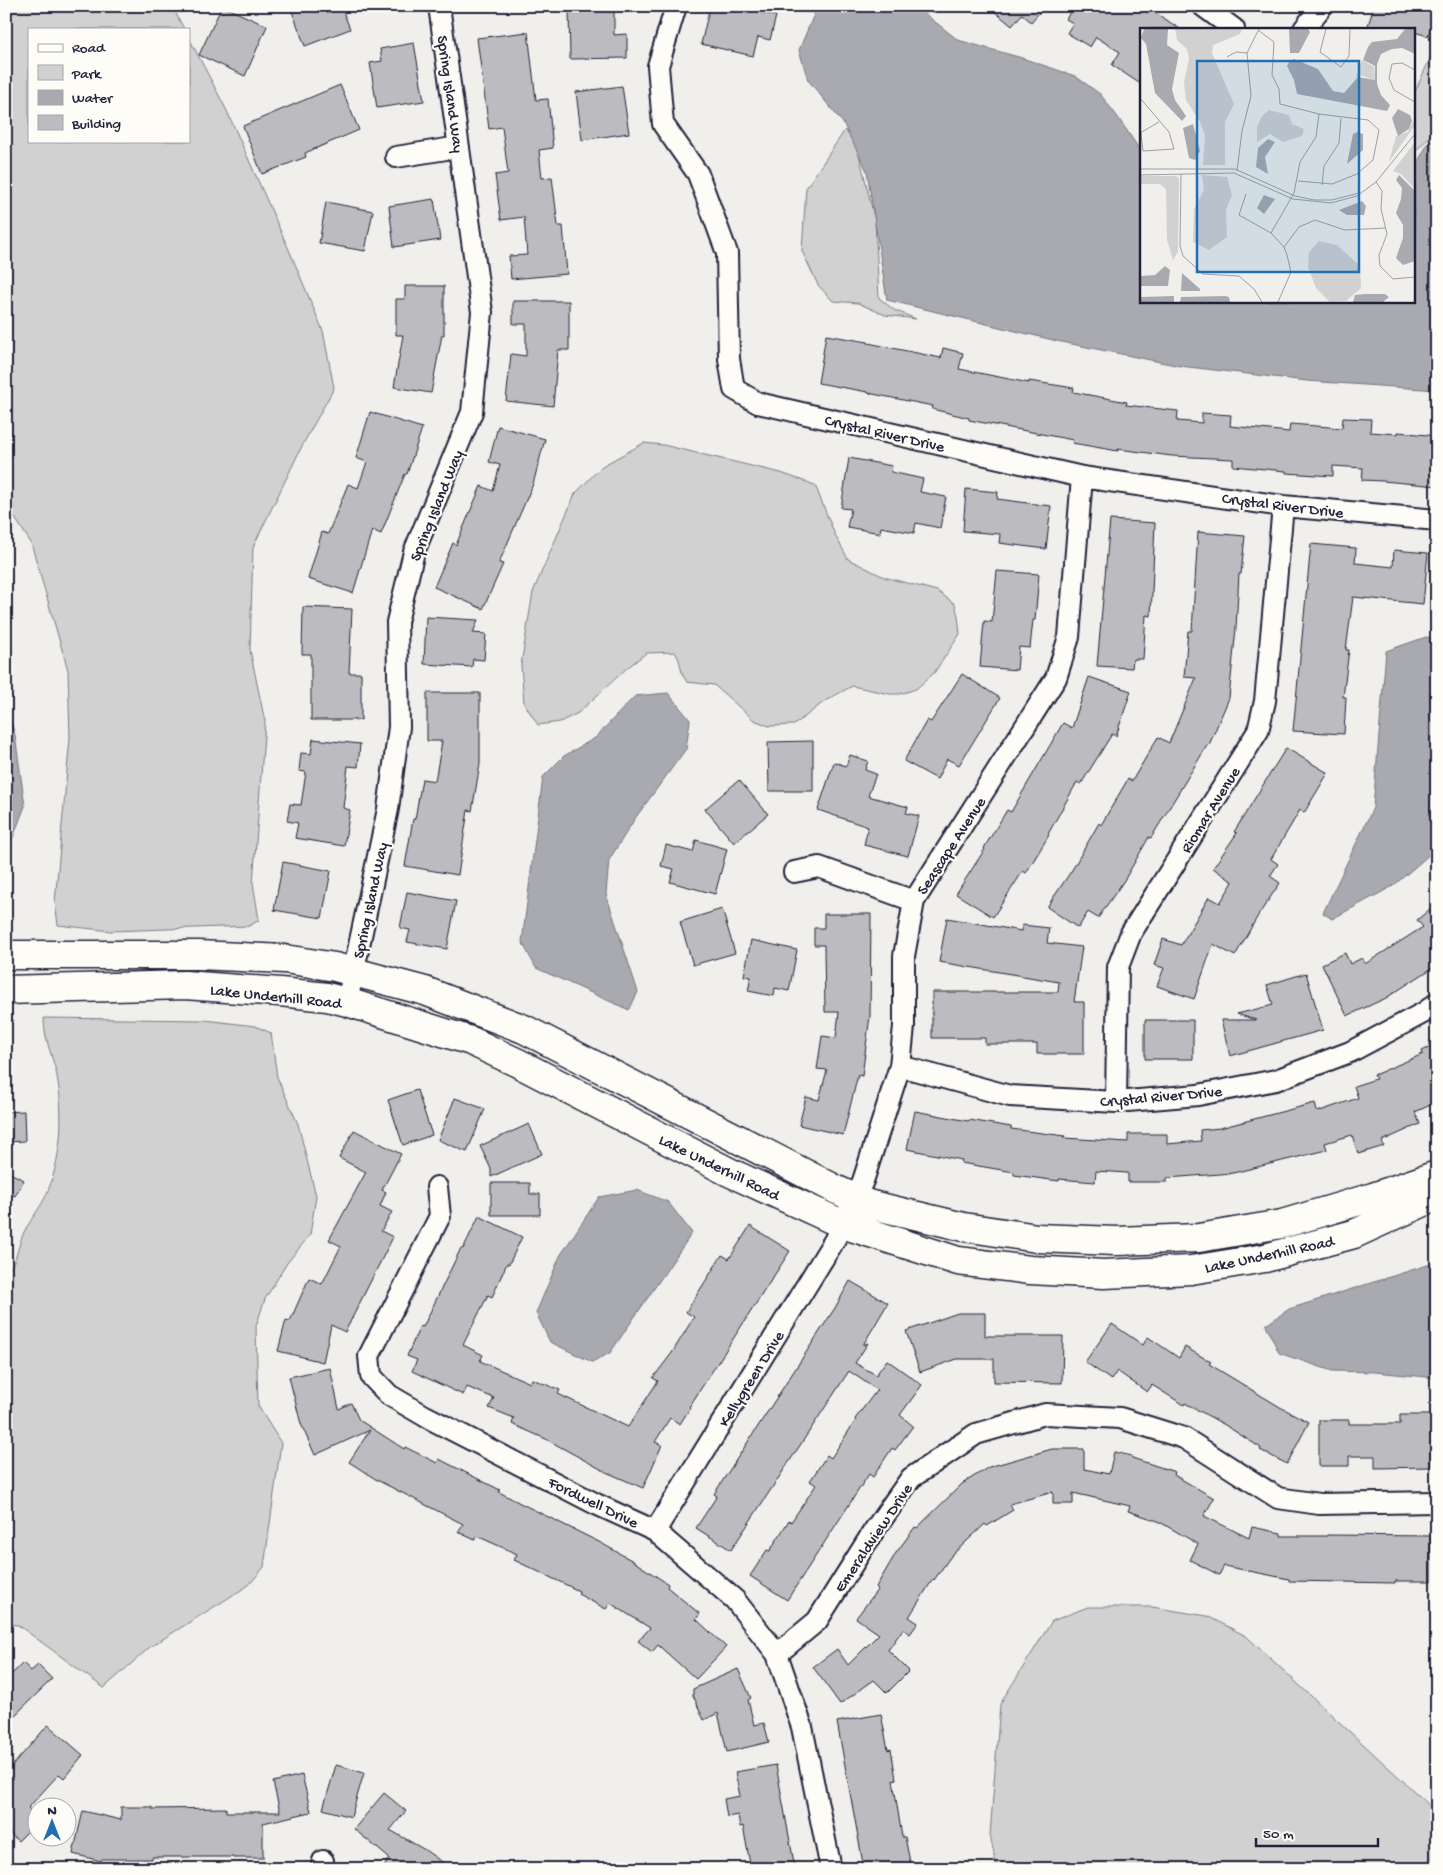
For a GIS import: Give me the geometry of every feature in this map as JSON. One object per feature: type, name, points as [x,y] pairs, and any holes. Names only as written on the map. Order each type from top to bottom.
[{"type":"street","name":"Spring Island Way","points":[[347,1002],[388,809],[398,736],[397,622],[414,552],[472,412],[482,312],[439,6]]},
{"type":"street","name":"Crystal River Drive","points":[[676,6],[658,66],[664,124],[698,174],[727,253],[729,359],[734,389],[758,403],[1082,477],[1283,506],[1437,520]]},
{"type":"street","points":[[1203,6],[1233,28]]},
{"type":"street","points":[[1305,28],[1322,6]]},
{"type":"street","points":[[396,157],[460,148]]},
{"type":"street","name":"Seascape Avenue","points":[[842,1224],[863,1181],[900,1066],[904,1026],[904,956],[914,901],[1056,678],[1069,637],[1082,477]]},
{"type":"street","name":"Riomar Avenue","points":[[1116,1102],[1118,967],[1131,932],[1258,731],[1265,701],[1283,506]]},
{"type":"street","points":[[794,872],[818,867],[914,901]]},
{"type":"street","name":"Lake Underhill Road","points":[[6,955],[198,955],[285,959],[354,972],[426,991],[524,1029],[734,1138],[868,1204],[964,1227],[1037,1238],[1116,1241],[1189,1238],[1282,1224],[1374,1197],[1437,1175]]},
{"type":"street","name":"Lake Underhill Road","points":[[6,990],[185,985],[280,992],[327,997],[347,1002],[471,1041],[518,1063],[729,1172],[842,1224],[958,1261],[1030,1270],[1104,1274],[1191,1270],[1265,1258],[1354,1234],[1424,1202],[1437,1192]]},
{"type":"street","name":"Crystal River Drive","points":[[900,1066],[1010,1096],[1116,1102],[1198,1095],[1276,1080],[1350,1052],[1425,1012],[1437,1003]]},
{"type":"street","name":"Fordwell Drive","points":[[438,1187],[440,1216],[369,1356],[371,1376],[389,1395],[424,1416],[596,1504],[655,1531],[734,1600],[777,1654],[802,1727],[831,1869]]},
{"type":"street","name":"Kellygreen Drive","points":[[655,1531],[829,1249],[842,1224]]},
{"type":"street","name":"Emeraldview Drive","points":[[777,1654],[817,1621],[873,1532],[911,1478],[976,1434],[1045,1414],[1120,1418],[1184,1438],[1278,1498],[1319,1504],[1437,1502]]},
{"type":"green space","points":[[6,6],[172,6],[183,28],[28,28],[28,142],[190,142],[190,40],[226,109],[323,331],[334,388],[302,446],[253,547],[250,650],[265,722],[253,883],[259,920],[249,926],[111,931],[58,925],[55,902],[70,738],[68,670],[31,543],[6,504]]},
{"type":"green space","points":[[1437,43],[1437,129],[1416,151],[1416,90]]},
{"type":"green space","points":[[845,130],[857,146],[875,221],[879,298],[894,310],[916,319],[885,315],[858,303],[833,301],[818,285],[802,251],[806,188]]},
{"type":"green space","points":[[644,443],[663,445],[781,473],[815,485],[835,535],[848,559],[884,577],[937,591],[955,604],[960,634],[934,673],[916,689],[900,694],[890,694],[852,686],[825,701],[794,725],[769,726],[754,720],[714,685],[687,682],[682,674],[675,652],[646,653],[578,713],[560,722],[538,725],[524,703],[521,665],[533,592],[575,494],[602,466]]},
{"type":"green space","points":[[44,1018],[205,1020],[255,1026],[271,1033],[277,1077],[298,1124],[316,1196],[310,1235],[287,1263],[265,1299],[256,1326],[258,1406],[281,1443],[264,1567],[249,1585],[150,1647],[104,1688],[18,1625],[6,1624],[6,1274],[15,1258],[24,1232],[46,1196],[58,1154],[61,1125],[58,1082],[44,1027]]},
{"type":"green space","points":[[1088,1607],[1152,1607],[1207,1616],[1246,1636],[1428,1804],[1437,1817],[1437,1869],[997,1869],[990,1835],[1000,1704],[1052,1621]]},
{"type":"water","points":[[826,6],[915,6],[958,40],[1022,58],[1075,76],[1100,94],[1140,150],[1140,302],[1416,302],[1416,165],[1429,142],[1437,141],[1437,390],[1307,381],[1180,366],[1057,341],[887,300],[867,171],[843,123],[808,80],[799,50],[815,12]]},
{"type":"water","points":[[1426,637],[1437,639],[1437,848],[1393,886],[1332,919],[1323,913],[1373,808],[1386,651]]},
{"type":"water","points":[[668,693],[690,720],[686,749],[636,817],[609,860],[606,894],[638,992],[629,1010],[536,968],[522,942],[543,777],[564,756],[595,738],[635,696]]},
{"type":"water","points":[[6,706],[15,735],[25,806],[6,856]]},
{"type":"water","points":[[637,1190],[668,1202],[692,1233],[610,1353],[592,1362],[550,1342],[536,1313],[560,1256],[599,1197]]},
{"type":"water","points":[[1437,1262],[1437,1378],[1375,1372],[1332,1371],[1279,1353],[1266,1325],[1289,1309]]},
{"type":"building","points":[[222,6],[267,26],[245,76],[199,55]]},
{"type":"building","points":[[290,6],[341,6],[350,29],[305,46]]},
{"type":"building","points":[[710,6],[734,6],[776,16],[770,40],[758,37],[753,56],[701,44]]},
{"type":"building","points":[[988,6],[1045,6],[1031,22],[1022,14],[1012,26]]},
{"type":"building","points":[[1074,6],[1145,6],[1178,28],[1140,28],[1140,84],[1112,65],[1120,52],[1096,37],[1090,47],[1067,33],[1073,23],[1066,19]]},
{"type":"building","points":[[1374,6],[1437,6],[1428,36],[1416,33],[1416,28],[1367,28]]},
{"type":"building","points":[[569,10],[614,10],[614,35],[627,34],[627,58],[570,59]]},
{"type":"building","points":[[528,32],[536,100],[548,99],[553,148],[539,150],[542,178],[552,177],[558,226],[563,226],[567,274],[511,279],[509,256],[527,255],[524,217],[501,220],[495,175],[508,173],[502,127],[489,129],[477,38]]},
{"type":"building","points":[[414,43],[424,101],[377,108],[370,63],[382,61],[380,49]]},
{"type":"building","points":[[340,85],[359,130],[305,153],[306,157],[262,174],[243,126]]},
{"type":"building","points":[[622,86],[629,133],[582,140],[576,92]]},
{"type":"building","points":[[434,199],[440,240],[394,247],[389,206]]},
{"type":"building","points":[[326,202],[373,211],[365,251],[319,243]]},
{"type":"building","points":[[405,286],[444,286],[444,335],[442,335],[431,393],[394,387],[403,335],[396,335],[396,299],[405,299]]},
{"type":"building","points":[[513,301],[569,301],[569,350],[558,350],[553,406],[506,401],[511,354],[526,356],[526,324],[513,324]]},
{"type":"building","points":[[826,335],[941,358],[943,348],[963,353],[959,369],[1029,383],[1029,381],[1074,388],[1073,392],[1127,402],[1126,405],[1178,411],[1177,421],[1202,423],[1202,413],[1231,415],[1230,426],[1289,432],[1290,424],[1342,428],[1343,418],[1371,419],[1370,432],[1398,434],[1398,432],[1437,436],[1437,486],[1362,480],[1363,468],[1333,466],[1333,476],[1286,473],[1286,471],[1233,466],[1233,459],[1172,456],[1118,449],[1118,451],[1072,443],[1073,440],[969,420],[969,418],[932,409],[933,406],[818,383]]},
{"type":"building","points":[[370,412],[422,428],[407,474],[405,474],[381,534],[372,530],[353,593],[308,579],[322,532],[328,534],[348,484],[358,488],[367,462],[356,458]]},
{"type":"building","points":[[498,426],[545,439],[533,484],[499,563],[503,564],[483,609],[434,587],[453,543],[456,545],[481,486],[493,491],[500,465],[489,462]]},
{"type":"building","points":[[849,458],[892,466],[891,472],[923,479],[920,492],[946,497],[940,528],[916,523],[914,533],[881,527],[880,533],[847,527],[851,509],[841,508]]},
{"type":"building","points":[[966,489],[998,492],[997,499],[1051,506],[1046,549],[999,543],[1000,534],[963,531]]},
{"type":"building","points":[[1110,520],[1155,523],[1151,616],[1146,615],[1143,659],[1133,659],[1132,668],[1097,666]]},
{"type":"building","points":[[1198,532],[1245,536],[1241,574],[1239,574],[1229,698],[1209,745],[1151,838],[1149,837],[1125,879],[1098,918],[1088,912],[1078,928],[1047,907],[1072,870],[1099,823],[1101,825],[1128,779],[1132,781],[1158,737],[1169,743],[1196,678],[1184,677],[1188,631],[1192,631]]},
{"type":"building","points":[[1311,544],[1356,548],[1355,563],[1393,567],[1394,550],[1428,553],[1423,604],[1353,597],[1346,650],[1349,650],[1343,697],[1346,697],[1344,734],[1293,731]]},
{"type":"building","points":[[997,571],[1039,574],[1035,620],[1033,620],[1030,648],[1019,647],[1017,670],[980,667],[984,621],[992,622]]},
{"type":"building","points":[[303,607],[352,609],[349,673],[361,673],[361,720],[311,720],[311,654],[302,654]]},
{"type":"building","points":[[426,617],[478,620],[473,633],[486,634],[484,660],[473,659],[472,667],[424,664]]},
{"type":"building","points":[[962,674],[1000,698],[959,765],[947,759],[937,779],[904,761],[927,720],[931,722]]},
{"type":"building","points":[[1089,677],[1131,691],[1116,736],[1112,734],[1081,784],[1077,782],[1026,873],[1023,871],[993,917],[956,894],[1007,810],[1011,812],[1063,723],[1072,728]]},
{"type":"building","points":[[427,693],[480,693],[480,764],[472,811],[468,810],[458,875],[405,866],[422,779],[435,781],[442,741],[427,741]]},
{"type":"building","points":[[313,739],[360,744],[358,767],[348,766],[343,808],[350,810],[344,846],[295,838],[298,823],[287,821],[290,804],[301,805],[306,772],[299,771],[301,753],[311,754]]},
{"type":"building","points":[[813,741],[813,791],[769,791],[768,742]]},
{"type":"building","points":[[1286,748],[1328,773],[1304,813],[1300,810],[1271,859],[1278,864],[1270,876],[1280,883],[1259,914],[1235,956],[1213,944],[1194,999],[1157,986],[1164,968],[1154,965],[1163,939],[1181,945],[1209,897],[1220,903],[1233,882],[1213,868],[1237,833],[1234,832]]},
{"type":"building","points":[[850,755],[868,761],[865,770],[876,774],[868,796],[908,807],[906,813],[919,816],[908,856],[864,845],[868,827],[818,810],[834,762],[846,766]]},
{"type":"building","points":[[739,780],[768,814],[734,843],[705,809]]},
{"type":"building","points":[[696,840],[727,849],[715,894],[670,882],[674,869],[661,866],[666,845],[693,852]]},
{"type":"building","points":[[283,862],[331,871],[322,918],[274,910]]},
{"type":"building","points":[[407,892],[456,901],[447,949],[407,942],[410,930],[400,928]]},
{"type":"building","points":[[1437,903],[1437,965],[1386,998],[1347,1016],[1322,964],[1345,953],[1350,964],[1362,958],[1365,964],[1423,927],[1417,920]]},
{"type":"building","points":[[722,909],[735,953],[693,965],[680,922]]},
{"type":"building","points":[[824,914],[871,914],[870,1016],[862,1076],[858,1075],[843,1135],[799,1125],[806,1097],[819,1100],[827,1070],[817,1069],[822,1036],[836,1038],[839,1012],[825,1012],[824,945],[814,945],[814,928],[824,928]]},
{"type":"building","points":[[947,918],[1021,931],[1022,925],[1049,928],[1047,943],[1082,947],[1074,1002],[1084,1002],[1084,1054],[1037,1054],[1037,1044],[985,1044],[985,1038],[932,1038],[932,992],[1058,992],[1059,982],[939,962]]},
{"type":"building","points":[[751,940],[797,950],[789,991],[775,988],[774,996],[748,991],[751,977],[744,976]]},
{"type":"building","points":[[1306,973],[1323,1030],[1230,1056],[1221,1020],[1256,1020],[1237,1014],[1273,1005],[1267,985]]},
{"type":"building","points":[[1145,1020],[1193,1020],[1193,1059],[1145,1059]]},
{"type":"building","points":[[1437,1044],[1437,1102],[1415,1112],[1420,1124],[1382,1141],[1384,1146],[1358,1154],[1352,1135],[1325,1143],[1327,1150],[1233,1173],[1167,1178],[1167,1182],[1128,1182],[1128,1173],[1096,1171],[1095,1182],[1059,1179],[1059,1181],[1014,1175],[1014,1172],[961,1163],[962,1160],[907,1149],[915,1111],[1011,1127],[1011,1129],[1065,1136],[1064,1138],[1128,1142],[1128,1134],[1167,1134],[1167,1144],[1201,1141],[1200,1130],[1220,1128],[1315,1103],[1317,1112],[1358,1098],[1354,1086],[1376,1079],[1374,1075],[1423,1054],[1422,1051]]},
{"type":"building","points":[[417,1090],[432,1135],[403,1145],[388,1100]]},
{"type":"building","points":[[455,1098],[485,1109],[467,1152],[438,1140]]},
{"type":"building","points":[[24,1111],[25,1141],[6,1142],[6,1112]]},
{"type":"building","points":[[529,1124],[542,1154],[491,1177],[491,1169],[480,1146]]},
{"type":"building","points":[[354,1130],[401,1154],[382,1190],[386,1192],[380,1206],[392,1212],[381,1231],[393,1237],[345,1332],[331,1325],[323,1362],[278,1351],[286,1320],[290,1321],[309,1278],[322,1284],[341,1246],[329,1240],[366,1172],[339,1158]]},
{"type":"building","points":[[6,1171],[24,1180],[15,1196],[6,1192]]},
{"type":"building","points":[[491,1183],[530,1183],[530,1194],[540,1194],[540,1215],[491,1215]]},
{"type":"building","points":[[479,1216],[522,1237],[509,1264],[507,1263],[492,1297],[488,1295],[463,1345],[483,1355],[480,1361],[530,1383],[532,1379],[560,1390],[558,1394],[628,1427],[658,1381],[653,1378],[672,1353],[694,1317],[686,1312],[722,1255],[729,1259],[750,1226],[790,1251],[689,1407],[680,1424],[670,1418],[655,1442],[662,1445],[643,1488],[606,1472],[546,1439],[512,1424],[514,1418],[489,1408],[494,1398],[467,1387],[463,1395],[412,1371],[417,1360],[407,1356],[420,1326],[423,1327],[461,1248],[463,1249]]},
{"type":"building","points":[[850,1281],[888,1303],[863,1345],[868,1343],[855,1363],[876,1375],[887,1360],[922,1385],[900,1415],[913,1426],[895,1450],[892,1448],[873,1477],[869,1474],[787,1600],[750,1576],[767,1550],[770,1551],[789,1520],[791,1522],[816,1485],[810,1481],[827,1455],[831,1458],[855,1419],[877,1390],[849,1371],[731,1550],[696,1528],[717,1496],[714,1494],[835,1308]]},
{"type":"building","points":[[958,1313],[985,1313],[985,1336],[1063,1336],[1062,1383],[994,1382],[994,1359],[957,1359],[920,1372],[906,1331]]},
{"type":"building","points":[[1112,1324],[1143,1345],[1148,1337],[1179,1358],[1185,1347],[1211,1362],[1209,1364],[1280,1407],[1309,1422],[1287,1464],[1260,1450],[1261,1448],[1225,1425],[1185,1403],[1184,1405],[1152,1385],[1147,1392],[1117,1371],[1111,1380],[1085,1362]]},
{"type":"building","points":[[330,1368],[339,1409],[351,1403],[359,1420],[404,1449],[405,1447],[437,1463],[439,1459],[633,1561],[668,1584],[667,1587],[700,1614],[696,1619],[726,1647],[696,1679],[658,1645],[652,1652],[638,1641],[650,1628],[610,1603],[606,1609],[578,1594],[579,1591],[514,1560],[517,1554],[477,1536],[475,1540],[458,1532],[463,1524],[377,1480],[349,1462],[370,1430],[315,1455],[301,1424],[289,1377]]},
{"type":"building","points":[[1400,1415],[1431,1415],[1431,1467],[1375,1468],[1375,1456],[1349,1456],[1349,1466],[1319,1466],[1319,1420],[1349,1420],[1349,1424],[1400,1424]]},
{"type":"building","points":[[1052,1449],[1084,1449],[1084,1469],[1109,1474],[1114,1452],[1132,1456],[1132,1458],[1175,1472],[1174,1475],[1214,1498],[1204,1516],[1249,1538],[1252,1527],[1281,1533],[1281,1536],[1431,1536],[1431,1581],[1395,1581],[1395,1583],[1289,1581],[1289,1579],[1224,1566],[1219,1575],[1190,1560],[1198,1544],[1158,1521],[1128,1511],[1130,1506],[1073,1493],[1073,1504],[1053,1504],[1053,1492],[1010,1504],[1013,1510],[987,1526],[985,1524],[951,1556],[933,1579],[909,1617],[918,1623],[910,1634],[903,1629],[888,1650],[909,1671],[887,1693],[874,1680],[840,1704],[813,1667],[837,1649],[848,1665],[879,1634],[856,1618],[878,1589],[876,1587],[896,1553],[915,1527],[917,1528],[962,1484],[989,1467]]},
{"type":"building","points":[[23,1663],[31,1671],[38,1665],[52,1679],[6,1724],[6,1680]]},
{"type":"building","points":[[738,1669],[751,1698],[748,1700],[754,1725],[764,1723],[769,1742],[727,1752],[718,1713],[704,1720],[693,1695],[693,1689]]},
{"type":"building","points":[[881,1714],[888,1750],[891,1749],[896,1779],[893,1780],[902,1837],[905,1837],[911,1867],[904,1869],[864,1869],[837,1722]]},
{"type":"building","points":[[48,1725],[83,1755],[64,1778],[59,1774],[37,1798],[28,1798],[28,1831],[18,1841],[6,1830],[6,1773]]},
{"type":"building","points":[[336,1765],[364,1773],[351,1817],[323,1809]]},
{"type":"building","points":[[776,1765],[795,1869],[751,1869],[743,1826],[740,1827],[738,1815],[727,1817],[724,1799],[740,1796],[735,1772]]},
{"type":"building","points":[[302,1775],[311,1812],[263,1823],[263,1858],[152,1857],[152,1859],[102,1859],[101,1861],[73,1854],[74,1848],[78,1848],[78,1832],[83,1811],[121,1820],[121,1807],[152,1807],[152,1809],[226,1808],[226,1812],[280,1812],[273,1782]]},
{"type":"building","points":[[384,1793],[406,1811],[390,1830],[425,1850],[452,1869],[383,1869],[389,1858],[354,1829]]}]
